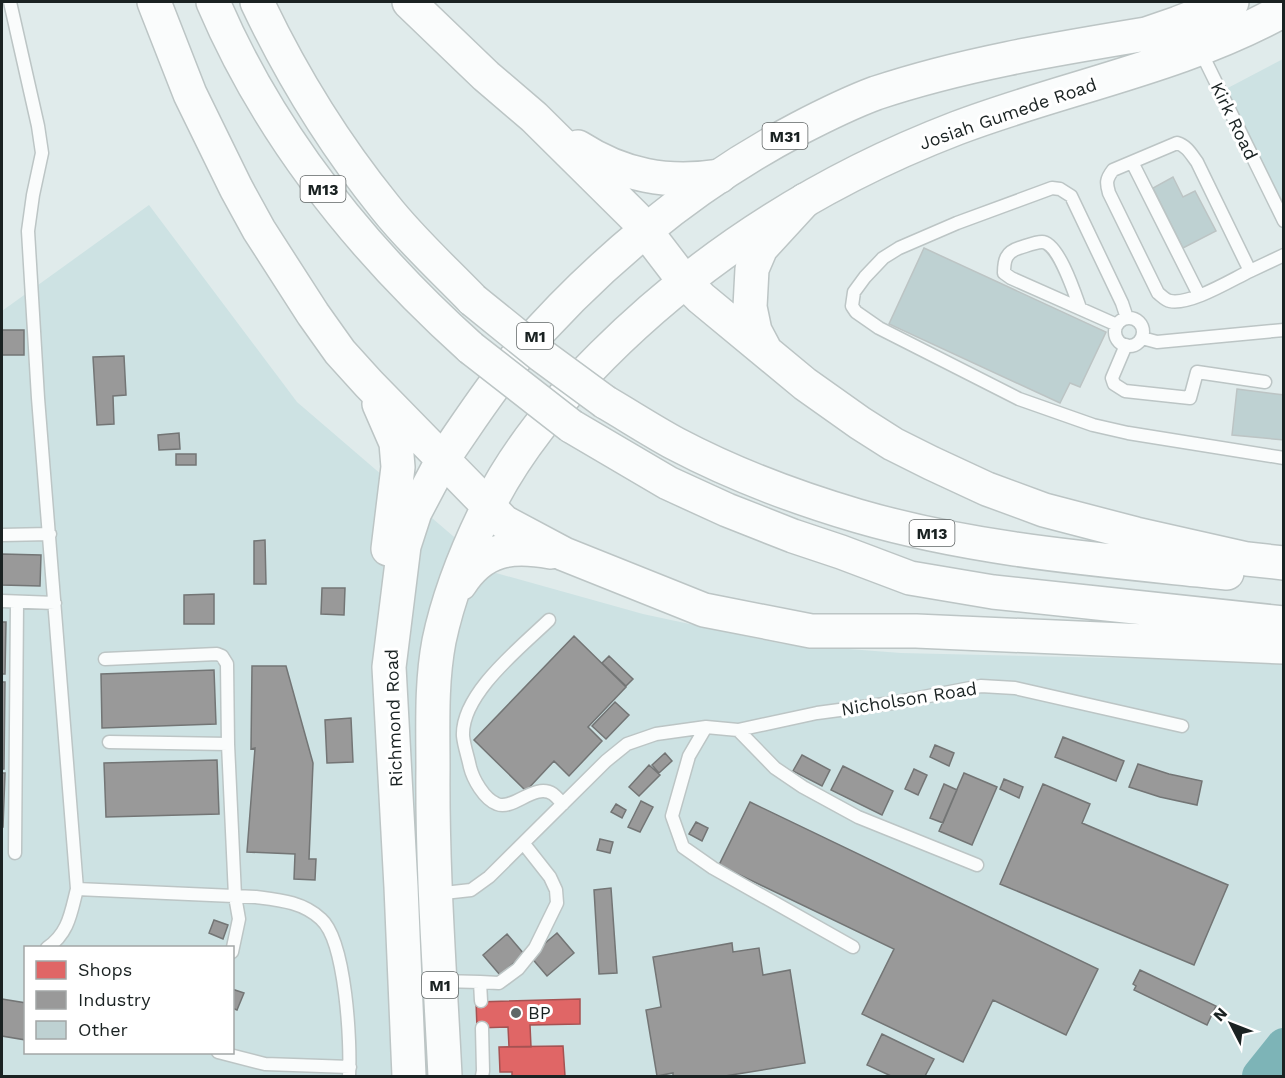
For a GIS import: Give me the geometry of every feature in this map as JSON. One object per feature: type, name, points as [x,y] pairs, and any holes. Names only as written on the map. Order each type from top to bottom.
[{"type":"main road","points":[[154,2],[190,94],[236,188],[259,230],[313,314],[340,352],[369,384],[504,522],[564,555],[704,610],[811,631],[916,632],[1284,647]]},
{"type":"main road","name":"M13","points":[[213,2],[230,42],[274,118],[331,201],[394,274],[471,348],[571,426],[669,483],[727,510],[910,578],[993,592],[1284,623]]},
{"type":"main road","name":"M13","points":[[257,2],[303,89],[360,174],[392,215],[472,300],[605,402],[677,444],[744,475],[859,516],[989,544],[1069,557],[1284,578]]},
{"type":"main road","points":[[409,2],[486,76],[534,117],[646,231],[684,281],[701,298],[805,384],[877,434],[987,489],[1044,510],[1247,559],[1284,564]]},
{"type":"main road","name":"Josiah Gumede Road","points":[[646,231],[720,176],[773,143],[824,116],[873,94],[940,73],[1146,34],[1193,34],[1232,2]]},
{"type":"main road","name":"Josiah Gumede Road","points":[[684,281],[757,229],[860,170],[957,128],[1193,34],[1284,10]]},
{"type":"main road","points":[[534,117],[580,149],[611,166],[669,180],[720,176]]},
{"type":"main road","points":[[764,348],[755,331],[750,308],[752,269],[761,248],[805,200]]},
{"type":"main road","name":"Richmond Road","points":[[445,1077],[440,981],[418,894],[389,667],[404,546],[415,512],[443,459],[512,362],[554,315],[646,231]]},
{"type":"main road","name":"Richmond Road","points":[[409,1077],[418,894],[433,790],[434,679],[439,642],[457,576],[489,505],[514,461],[572,386],[617,341],[684,281]]},
{"type":"main road","points":[[369,384],[386,416],[396,443],[398,467],[388,545],[393,623]]},
{"type":"main road","points":[[448,603],[464,578],[489,554],[526,547],[564,555]]},
{"type":"lane","points":[[10,2],[42,153],[28,231],[38,398],[77,889],[69,923],[63,934],[49,946]]},
{"type":"lane","name":"Kirk Road","points":[[1193,34],[1284,221]]},
{"type":"lane","points":[[1250,271],[1197,162],[1184,147],[1177,143],[1113,170],[1106,179],[1108,193],[1158,293],[1164,299],[1171,301],[1190,299],[1199,295],[1250,271],[1284,255]]},
{"type":"lane","points":[[1132,162],[1199,295]]},
{"type":"lane","points":[[1080,308],[1058,255],[1049,244],[1042,242],[1014,250],[1007,255],[1004,262],[1004,273],[1011,278],[1080,308],[1122,321],[1133,318],[1143,326],[1142,338],[1132,346],[1120,343],[1116,337],[1122,321],[1122,303],[1071,196],[1060,189],[1052,188],[957,223],[899,248],[883,258],[865,277],[854,292],[852,300],[852,306],[856,312],[879,328],[1019,399],[1093,425],[1128,433],[1284,458]]},
{"type":"lane","points":[[1142,338],[1157,342],[1284,330]]},
{"type":"lane","points":[[1126,345],[1112,378],[1114,384],[1125,391],[1190,398],[1197,372],[1265,382]]},
{"type":"lane","points":[[2,535],[50,534]]},
{"type":"lane","points":[[2,601],[55,603]]},
{"type":"lane","points":[[15,853],[17,602]]},
{"type":"lane","points":[[549,620],[479,691],[470,706],[463,735],[472,776],[492,801],[503,805],[533,793],[546,791],[553,794],[563,804]]},
{"type":"lane","points":[[105,659],[217,654],[222,656],[227,664],[228,744],[238,919],[233,946]]},
{"type":"lane","name":"Nicholson Road","points":[[418,894],[471,890],[489,877],[524,844],[606,761],[627,744],[656,734],[706,727],[738,730],[817,713],[892,703],[981,686],[1015,688],[1182,726]]},
{"type":"lane","points":[[706,727],[689,756],[672,816],[683,847],[722,873],[853,947]]},
{"type":"lane","points":[[738,730],[775,768],[803,787],[858,817],[977,866]]},
{"type":"lane","points":[[109,742],[228,744]]},
{"type":"lane","points":[[440,981],[499,983],[518,969],[535,948],[557,903],[556,890],[550,877],[524,844]]},
{"type":"lane","points":[[77,889],[280,900],[306,907],[323,920],[333,936],[341,965],[351,1055],[349,1072],[264,1064],[222,1054]]},
{"type":"lane","points":[[480,982],[481,1001]]},
{"type":"lane","points":[[482,1028],[482,1077]]},
{"type":"shaded area","points":[[1283,59],[1283,212],[1224,90]]},
{"type":"shaded area","points":[[149,205],[297,402],[496,573],[643,614],[783,644],[901,653],[1283,662],[1283,1076],[2,1076],[2,311]]},
{"type":"building: Shops","points":[[580,999],[580,1024],[530,1025],[531,1047],[509,1047],[508,1027],[477,1028],[476,1002]]},
{"type":"building: Shops","points":[[563,1046],[565,1076],[512,1076],[512,1072],[500,1072],[499,1047]]},
{"type":"building: Industry","points":[[2,330],[24,330],[24,355],[2,355]]},
{"type":"building: Industry","points":[[124,356],[126,395],[113,396],[114,424],[97,425],[93,357]]},
{"type":"building: Industry","points":[[179,433],[180,449],[159,450],[158,435]]},
{"type":"building: Industry","points":[[176,454],[196,454],[196,465],[176,465]]},
{"type":"building: Industry","points":[[265,540],[266,584],[254,584],[254,541]]},
{"type":"building: Industry","points":[[2,554],[41,555],[40,586],[2,585]]},
{"type":"building: Industry","points":[[322,588],[345,588],[344,615],[321,614]]},
{"type":"building: Industry","points":[[214,594],[214,624],[184,624],[184,595]]},
{"type":"building: Industry","points":[[2,622],[6,622],[5,674],[2,674]]},
{"type":"building: Industry","points":[[574,636],[626,687],[588,727],[602,741],[569,776],[554,761],[526,791],[474,740]]},
{"type":"building: Industry","points":[[609,656],[633,679],[626,686],[602,663]]},
{"type":"building: Industry","points":[[252,666],[286,666],[313,763],[309,859],[316,859],[315,880],[294,879],[295,854],[247,852],[255,748],[251,749]]},
{"type":"building: Industry","points":[[214,670],[216,724],[102,728],[101,674]]},
{"type":"building: Industry","points":[[2,682],[5,682],[4,769],[2,769]]},
{"type":"building: Industry","points":[[615,702],[629,715],[606,739],[592,726]]},
{"type":"building: Industry","points":[[351,718],[353,762],[327,763],[325,720]]},
{"type":"building: Industry","points":[[1063,737],[1124,761],[1116,781],[1055,757]]},
{"type":"building: Industry","points":[[935,745],[954,753],[949,766],[930,757]]},
{"type":"building: Industry","points":[[665,753],[672,761],[659,773],[652,765]]},
{"type":"building: Industry","points":[[802,755],[830,770],[822,786],[793,771]]},
{"type":"building: Industry","points":[[217,760],[219,814],[106,817],[104,763]]},
{"type":"building: Industry","points":[[1138,764],[1202,781],[1197,805],[1129,787]]},
{"type":"building: Industry","points":[[649,765],[660,775],[639,796],[629,787]]},
{"type":"building: Industry","points":[[843,766],[893,791],[882,815],[831,790]]},
{"type":"building: Industry","points":[[914,769],[927,775],[918,795],[905,789]]},
{"type":"building: Industry","points":[[2,773],[5,773],[3,827],[2,827]]},
{"type":"building: Industry","points":[[964,773],[997,787],[972,845],[939,831]]},
{"type":"building: Industry","points":[[1004,779],[1023,787],[1019,798],[1000,789]]},
{"type":"building: Industry","points":[[944,784],[957,790],[943,823],[930,818]]},
{"type":"building: Industry","points":[[1043,784],[1090,804],[1082,823],[1228,885],[1194,965],[1000,884]]},
{"type":"building: Industry","points":[[641,801],[653,807],[640,832],[628,827]]},
{"type":"building: Industry","points":[[750,802],[1098,969],[1066,1035],[993,1000],[963,1062],[862,1014],[894,949],[719,865]]},
{"type":"building: Industry","points":[[616,804],[626,810],[622,818],[611,812]]},
{"type":"building: Industry","points":[[696,822],[708,828],[702,841],[689,834]]},
{"type":"building: Industry","points":[[600,839],[613,842],[610,853],[597,850]]},
{"type":"building: Industry","points":[[611,888],[617,973],[599,974],[594,890]]},
{"type":"building: Industry","points":[[214,920],[228,925],[223,939],[209,933]]},
{"type":"building: Industry","points":[[557,933],[574,953],[547,976],[530,956]]},
{"type":"building: Industry","points":[[507,934],[524,954],[500,975],[483,955]]},
{"type":"building: Industry","points":[[732,943],[733,952],[759,948],[763,975],[790,970],[805,1063],[725,1076],[673,1076],[673,1073],[657,1076],[646,1010],[661,1007],[653,957]]},
{"type":"building: Industry","points":[[1140,970],[1216,1006],[1207,1025],[1134,990],[1136,986],[1133,984]]},
{"type":"building: Industry","points":[[234,990],[244,993],[237,1010],[234,1009]]},
{"type":"building: Industry","points":[[2,999],[24,1003],[24,1040],[2,1036]]},
{"type":"building: Industry","points":[[882,1034],[934,1059],[925,1076],[891,1076],[867,1065]]},
{"type":"building: Other","points":[[1173,177],[1183,197],[1195,191],[1216,231],[1183,248],[1153,188]]},
{"type":"building: Other","points":[[924,248],[1106,332],[1080,387],[1070,383],[1060,403],[889,324]]},
{"type":"building: Other","points":[[1237,389],[1284,395],[1284,440],[1232,435]]},
{"type":"waterway","points":[[1260,1076],[1284,1046]]},
{"type":"place","name":"BP","points":[[516,1013]]}]
